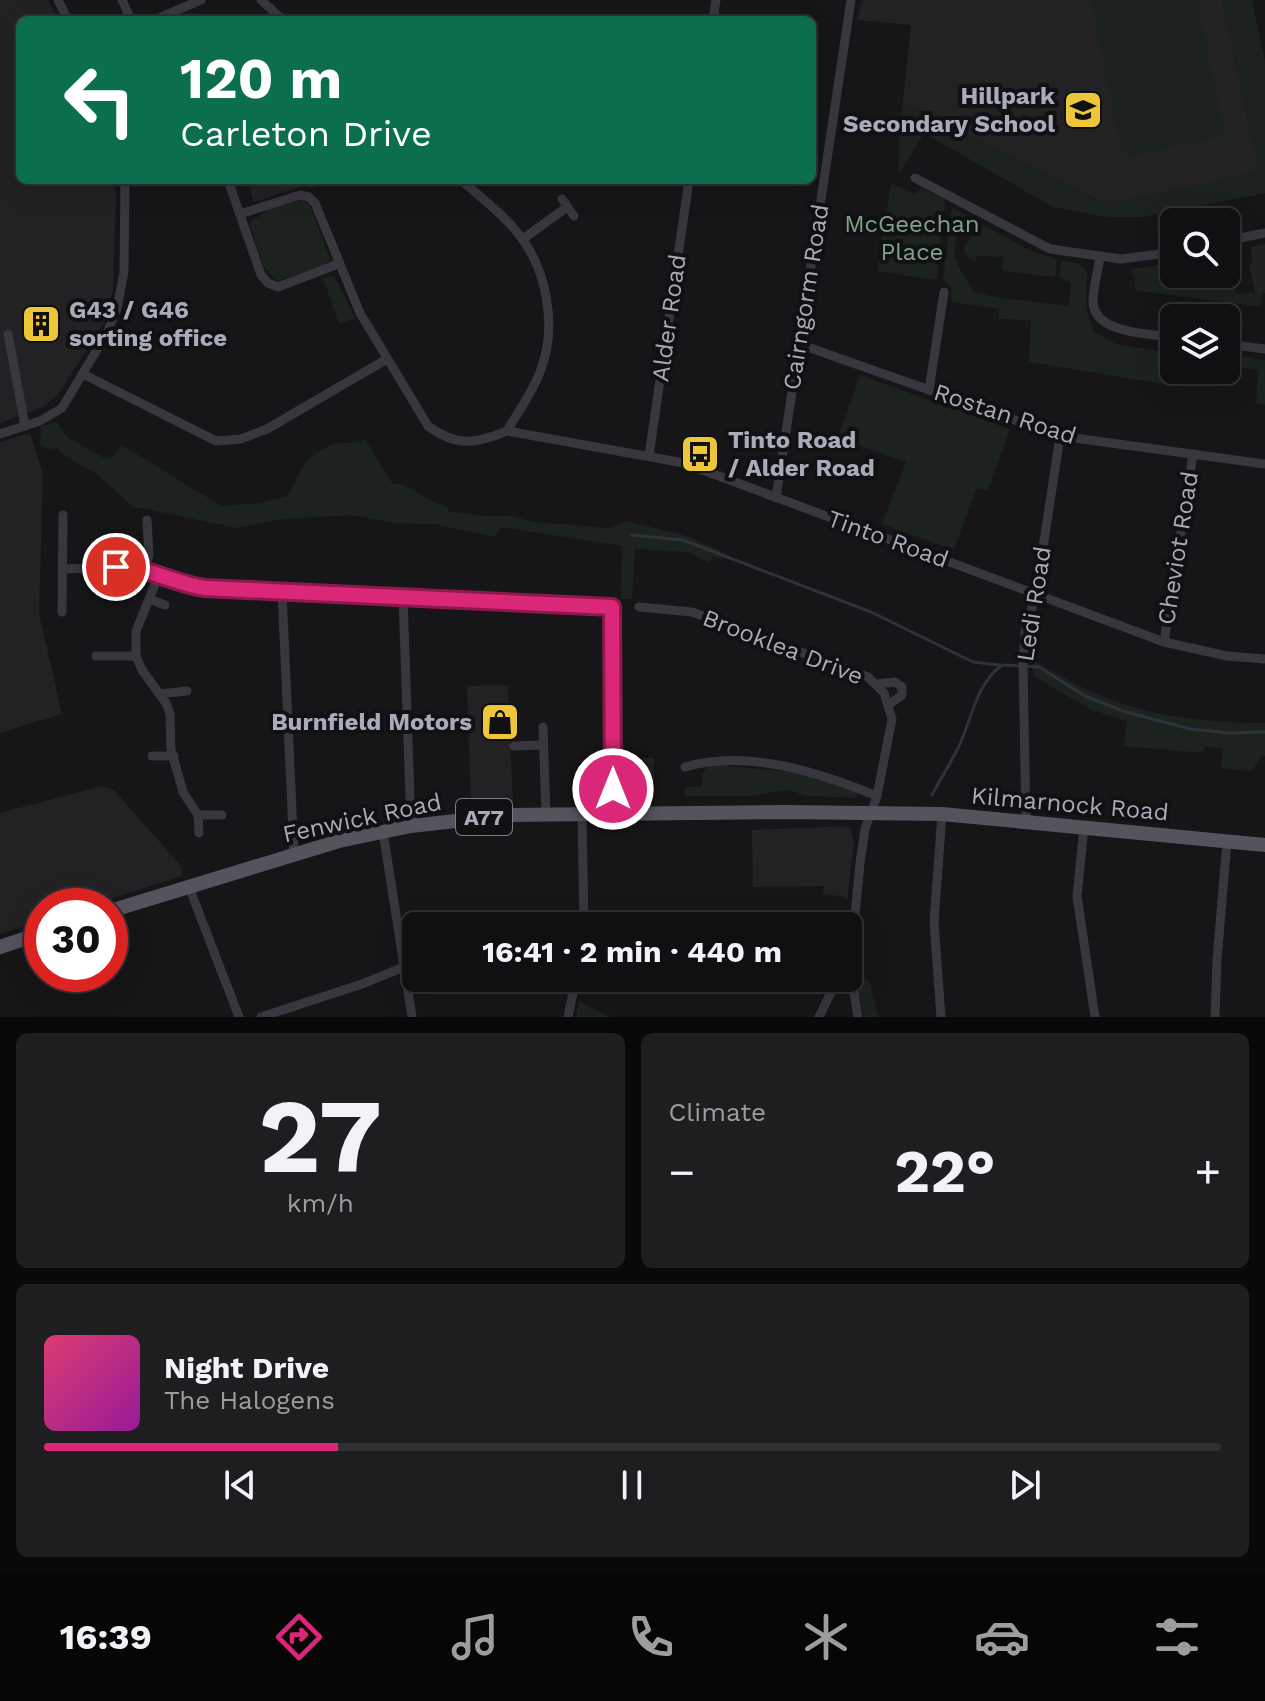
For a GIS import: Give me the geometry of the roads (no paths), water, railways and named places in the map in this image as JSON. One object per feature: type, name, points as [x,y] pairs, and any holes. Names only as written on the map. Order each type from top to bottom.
[{"type":"main road","name":"Fenwick Road","points":[[128,906],[294,854],[411,826],[470,818],[546,814],[871,814]]},
{"type":"main road","name":"Kilmarnock Road","points":[[871,814],[942,814],[1265,845]]},
{"type":"main road","points":[[0,947],[24,939]]},
{"type":"street","points":[[171,16],[201,0]]},
{"type":"street","points":[[261,0],[279,16]]},
{"type":"street","name":"Cairngorm Road","points":[[776,498],[851,0]]},
{"type":"street","points":[[915,178],[1037,244],[1100,257],[1132,259],[1160,254]]},
{"type":"street","points":[[0,434],[62,408],[107,333],[124,272],[125,184]]},
{"type":"street","points":[[229,184],[261,275],[268,283],[278,287],[338,264]]},
{"type":"street","points":[[240,214],[300,195],[309,197],[315,203],[360,313],[428,426],[443,437],[470,443],[507,431],[541,370],[549,333],[545,289],[523,239],[465,184]]},
{"type":"street","name":"Alder Road","points":[[649,456],[688,184]]},
{"type":"street","points":[[523,239],[564,203],[574,216]]},
{"type":"street","points":[[1240,238],[1265,233]]},
{"type":"street","points":[[1100,257],[1093,300],[1100,319],[1123,329],[1160,335]]},
{"type":"street","points":[[929,390],[944,292]]},
{"type":"street","points":[[8,334],[25,426]]},
{"type":"street","name":"Rostan Road","points":[[799,344],[1060,436],[1265,464]]},
{"type":"street","points":[[1240,346],[1265,349]]},
{"type":"street","points":[[83,374],[216,441],[241,439],[267,429],[387,359]]},
{"type":"street","name":"Tinto Road","points":[[507,431],[684,463],[1164,642],[1227,656],[1265,659]]},
{"type":"street","name":"Ledi Road","points":[[1026,822],[1025,632],[1036,594],[1060,436]]},
{"type":"street","name":"Cheviot Road","points":[[1164,642],[1193,454]]},
{"type":"street","points":[[62,612],[63,515]]},
{"type":"street","points":[[145,569],[149,555],[147,520]]},
{"type":"street","points":[[62,569],[145,569],[158,577],[205,588],[612,607],[613,815]]},
{"type":"street","points":[[158,577],[136,631],[136,656],[170,714],[174,756],[183,792],[198,815],[199,833]]},
{"type":"street","points":[[282,592],[294,854]]},
{"type":"street","points":[[403,597],[411,826]]},
{"type":"street","points":[[149,599],[165,605]]},
{"type":"street","name":"Brooklea Drive","points":[[639,607],[692,612],[868,677],[877,684],[890,704],[892,719],[860,863],[854,912]]},
{"type":"street","points":[[96,656],[136,656]]},
{"type":"street","name":"Brooklea Drive","points":[[877,684],[895,682],[902,687],[902,695],[890,704]]},
{"type":"street","points":[[160,694],[187,691]]},
{"type":"street","points":[[543,727],[546,814]]},
{"type":"street","points":[[514,746],[542,745]]},
{"type":"street","points":[[152,756],[174,756]]},
{"type":"street","points":[[685,767],[705,761],[787,766],[831,777],[877,796]]},
{"type":"street","points":[[941,1017],[934,922],[942,814]]},
{"type":"street","points":[[198,815],[222,815]]},
{"type":"street","points":[[582,816],[584,912]]},
{"type":"street","points":[[1084,827],[1077,896],[1095,1017]]},
{"type":"street","points":[[383,832],[402,954]]},
{"type":"street","points":[[1215,1017],[1227,841]]},
{"type":"street","points":[[189,887],[239,1017]]},
{"type":"street","points":[[261,1017],[402,968]]},
{"type":"street","points":[[408,992],[412,1017]]},
{"type":"street","points":[[568,1017],[573,992]]},
{"type":"street","points":[[819,1017],[831,992]]},
{"type":"street","name":"Brooklea Drive","points":[[854,992],[858,1017]]},
{"type":"waterway","points":[[632,535],[683,540],[871,612],[973,662],[999,665]]},
{"type":"waterway","points":[[932,795],[960,744],[981,691],[1002,665],[1039,667],[1085,696],[1123,711],[1190,729],[1229,733],[1265,732]]},
{"type":"place","name":"Hillpark Secondary School","points":[[1083,110]]},
{"type":"place","name":"G43 / G46 sorting office","points":[[41,324]]},
{"type":"place","name":"Tinto Road / Alder Road","points":[[700,454]]},
{"type":"place","name":"Burnfield Motors","points":[[500,722]]},
{"type":"park label","name":"McGeechan Place","points":[[912,238]]}]
